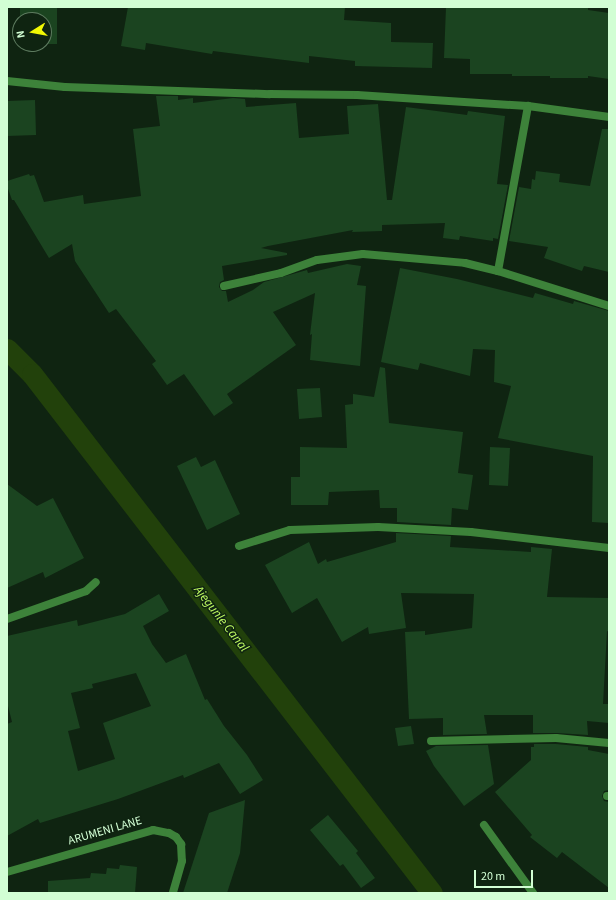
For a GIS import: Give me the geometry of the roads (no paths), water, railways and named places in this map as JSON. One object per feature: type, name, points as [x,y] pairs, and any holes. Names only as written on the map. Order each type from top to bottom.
[{"type":"street","points":[[7,81],[65,88],[357,95],[528,106],[609,117]]},
{"type":"street","points":[[498,271],[528,106]]},
{"type":"street","points":[[224,286],[281,273],[317,260],[363,254],[465,263],[498,271],[609,306]]},
{"type":"street","points":[[239,546],[290,530],[378,527],[471,532],[609,548]]},
{"type":"street","points":[[7,619],[86,591],[96,582]]},
{"type":"street","points":[[431,741],[556,738],[609,743]]},
{"type":"street","points":[[484,825],[533,893]]},
{"type":"street","name":"ARUMENI LANE","points":[[7,872],[153,830],[169,833],[176,837],[181,844],[182,861],[173,893]]},
{"type":"waterway","name":"Ajegunle Canal","points":[[7,349],[32,374],[432,893]]}]
